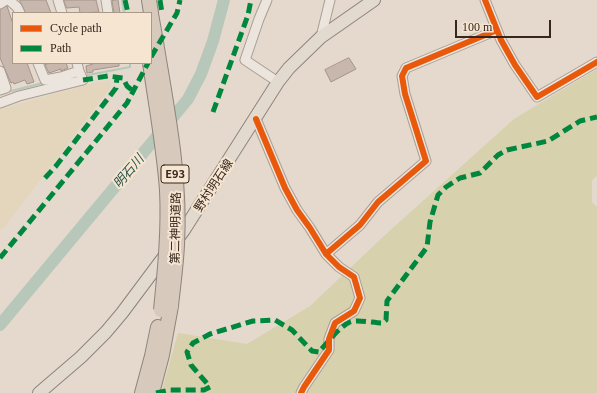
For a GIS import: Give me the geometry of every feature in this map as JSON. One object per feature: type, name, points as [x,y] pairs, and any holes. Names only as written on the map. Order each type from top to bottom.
[{"type":"highway","points":[[139,0],[141,12]]},
{"type":"highway","name":"第二神明道路","points":[[149,0],[151,12]]},
{"type":"highway","name":"第二神明道路","points":[[142,393],[166,308],[177,245],[177,194],[171,129],[152,20]]},
{"type":"highway","name":"第二神明道路","points":[[150,64],[162,137],[167,191],[166,308],[162,355],[152,393]]},
{"type":"main road","name":"野村明石線","points":[[39,393],[81,357],[106,332],[122,312],[184,230],[256,119],[278,82],[289,68],[321,37],[374,0]]},
{"type":"street","points":[[0,4],[6,0]]},
{"type":"street","points":[[10,0],[18,7],[20,12]]},
{"type":"street","points":[[58,0],[62,12]]},
{"type":"street","points":[[106,0],[108,12]]},
{"type":"street","points":[[267,0],[245,60],[278,82]]},
{"type":"street","points":[[321,37],[330,0]]},
{"type":"street","points":[[485,0],[501,40],[515,65],[537,97],[597,62]]},
{"type":"street","points":[[326,254],[360,225],[378,202],[426,161],[405,94],[402,76],[406,68],[497,30]]},
{"type":"street","points":[[0,103],[19,96],[83,80],[78,67],[61,77],[45,80],[38,64]]},
{"type":"street","points":[[0,71],[6,88],[0,90]]},
{"type":"street","points":[[256,119],[285,188],[297,210],[326,254],[339,267],[354,277],[360,298],[354,311],[335,323],[329,339],[329,350],[301,393]]},
{"type":"shaded area","points":[[597,69],[597,176],[592,180],[592,202],[597,207],[597,393],[161,393],[178,333],[247,344],[310,306],[385,235],[514,119]]},
{"type":"shaded area","points":[[110,80],[110,88],[4,228],[0,230],[0,109]]},
{"type":"building","points":[[20,0],[46,0],[51,12],[26,12]]},
{"type":"building","points":[[64,0],[96,0],[99,12],[80,12],[79,7],[67,8]]},
{"type":"building","points":[[118,0],[120,12],[114,12],[112,1]]},
{"type":"building","points":[[7,6],[12,21],[12,64],[27,64],[34,82],[27,84],[25,80],[14,84],[13,82],[11,83],[0,58],[0,10]]},
{"type":"building","points":[[349,58],[356,69],[331,82],[325,70]]},
{"type":"building","points":[[66,64],[68,68],[49,73],[45,65]]},
{"type":"building","points":[[93,64],[119,64],[119,66],[93,70],[93,72],[87,73],[86,66]]},
{"type":"waterway","points":[[122,0],[124,12]]},
{"type":"waterway","name":"明石川","points":[[0,325],[188,99],[201,74],[213,41],[224,0]]},
{"type":"waterway","points":[[83,76],[130,67],[130,64]]},
{"type":"waterway","points":[[7,92],[43,83]]},
{"type":"marked path","points":[[125,0],[128,12]]},
{"type":"marked path","points":[[160,0],[162,13]]},
{"type":"marked path","points":[[152,55],[177,13],[180,0]]},
{"type":"marked path","points":[[213,112],[248,15],[251,0]]},
{"type":"marked path","points":[[0,258],[127,103],[147,64]]},
{"type":"marked path","points":[[83,80],[108,76],[123,78],[127,86],[133,91]]},
{"type":"marked path","points":[[45,178],[56,166],[116,88],[117,77]]},
{"type":"marked path","points":[[156,393],[170,390],[204,390],[210,387],[191,365],[187,352],[193,343],[210,334],[253,321],[275,320],[292,330],[312,351],[319,352],[338,331],[350,322],[361,321],[382,323],[386,320],[387,301],[427,247],[430,222],[438,195],[446,187],[460,178],[480,173],[498,155],[507,150],[548,141],[580,121],[597,117]]},
{"type":"cycle path","points":[[485,0],[501,40],[515,65],[537,97],[597,62]]},
{"type":"cycle path","points":[[326,254],[360,225],[378,202],[426,161],[405,94],[402,76],[406,68],[497,30]]},
{"type":"cycle path","points":[[256,119],[285,188],[297,210],[326,254],[339,267],[354,277],[360,298],[354,311],[335,323],[329,339],[329,350],[301,393]]}]
